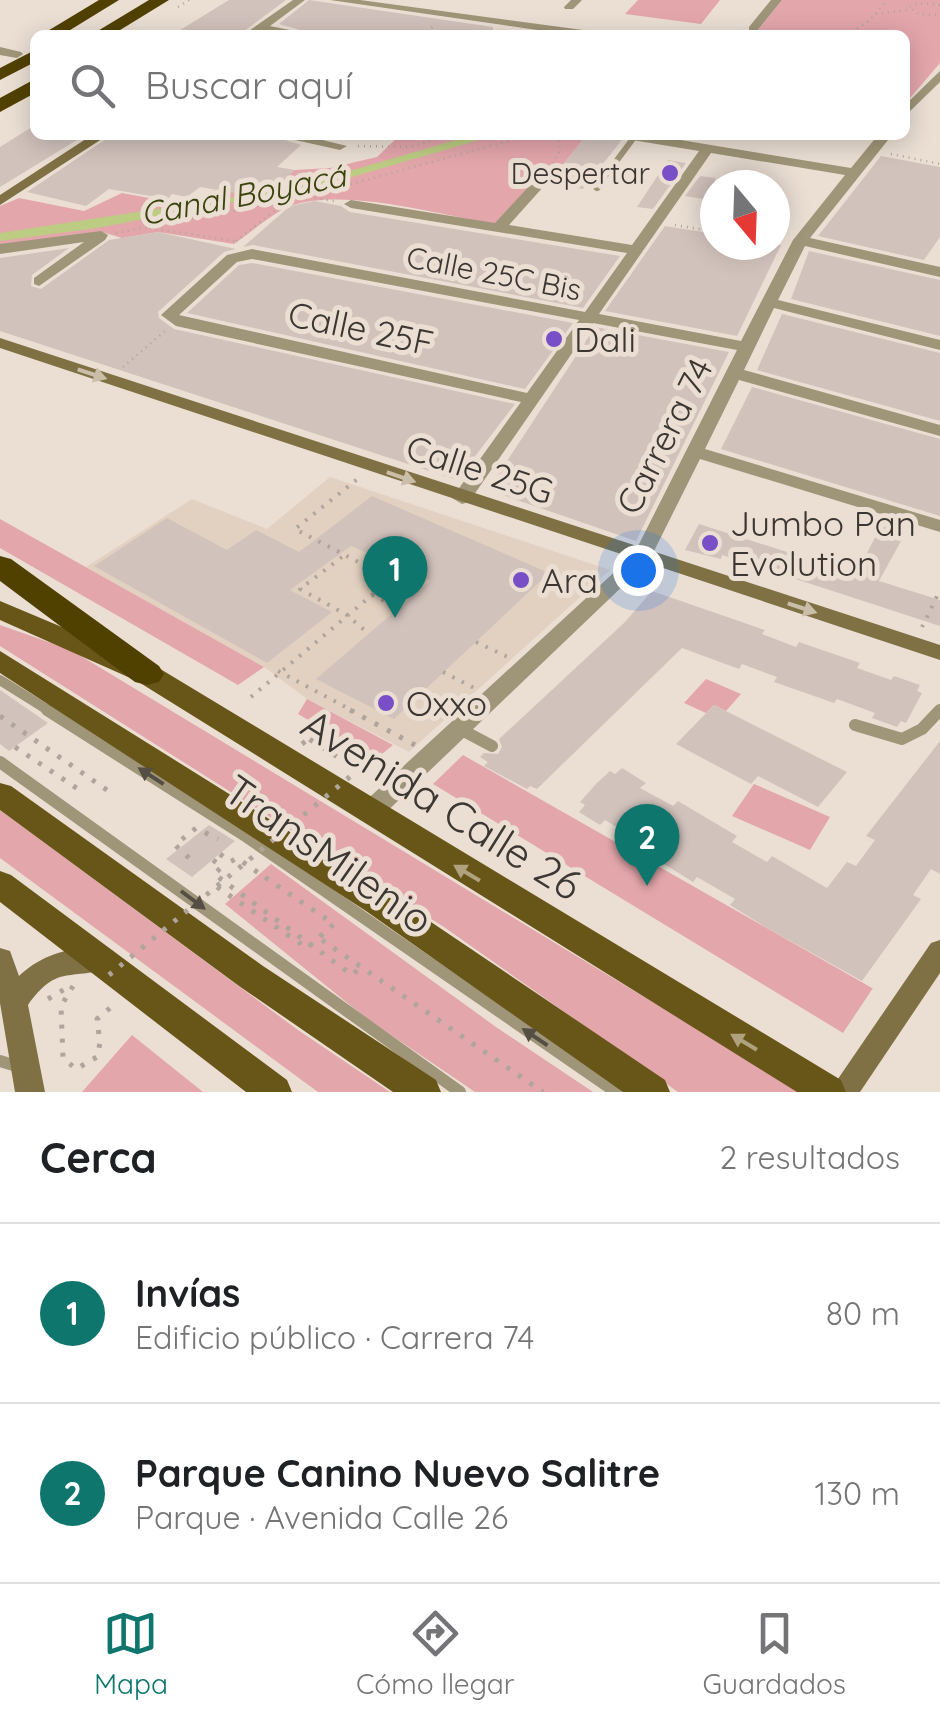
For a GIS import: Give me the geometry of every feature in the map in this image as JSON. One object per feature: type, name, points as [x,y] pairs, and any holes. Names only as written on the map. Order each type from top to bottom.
[{"type":"highway","points":[[72,27],[108,6],[128,0]]},
{"type":"highway","points":[[109,30],[160,0]]},
{"type":"highway","points":[[128,30],[179,0]]},
{"type":"highway","points":[[0,63],[18,53]]},
{"type":"highway","points":[[0,75],[18,53]]},
{"type":"highway","points":[[13,98],[30,79]]},
{"type":"highway","points":[[0,566],[146,674]]},
{"type":"main road","name":"Avenida Calle 26","points":[[0,610],[146,674],[828,1092]]},
{"type":"main road","points":[[0,660],[377,902],[652,1092]]},
{"type":"main road","points":[[0,794],[251,976],[423,1092]]},
{"type":"main road","points":[[0,884],[91,971],[274,1092]]},
{"type":"street","points":[[255,30],[300,0]]},
{"type":"street","points":[[336,0],[382,3],[564,30]]},
{"type":"street","points":[[753,29],[777,0]]},
{"type":"street","points":[[910,107],[940,75]]},
{"type":"street","points":[[0,201],[93,140]]},
{"type":"street","points":[[298,140],[340,146]]},
{"type":"street","points":[[659,140],[852,172]]},
{"type":"street","name":"Carrera 74","points":[[369,813],[642,557],[800,240],[881,140]]},
{"type":"street","points":[[462,498],[708,148]]},
{"type":"street","points":[[498,228],[537,186]]},
{"type":"street","points":[[351,204],[636,250]]},
{"type":"street","points":[[0,249],[101,235]]},
{"type":"street","points":[[39,281],[101,235]]},
{"type":"street","points":[[800,240],[934,271],[940,252]]},
{"type":"street","name":"Calle 25C Bis","points":[[176,321],[168,315],[232,258],[252,254],[746,347]]},
{"type":"street","points":[[769,302],[940,345]]},
{"type":"street","name":"Calle 25F","points":[[176,321],[532,399]]},
{"type":"street","name":"Calle 25G","points":[[0,343],[940,653]]},
{"type":"street","points":[[735,373],[940,431]]},
{"type":"street","points":[[695,452],[940,526]]},
{"type":"street","points":[[844,1092],[940,951]]},
{"type":"street","points":[[15,1011],[26,984],[42,970],[78,958],[91,971]]},
{"type":"street","points":[[0,959],[15,1011],[18,1074]]},
{"type":"lane","points":[[597,187],[632,140]]},
{"type":"lane","name":"TransMilenio","points":[[0,680],[247,837],[616,1092]]},
{"type":"lane","points":[[854,725],[902,739],[922,729],[940,710]]},
{"type":"lane","points":[[460,729],[492,746]]},
{"type":"lane","points":[[0,762],[460,1092]]},
{"type":"path","points":[[854,30],[876,14],[886,0]]},
{"type":"path","points":[[904,0],[940,5]]},
{"type":"path","points":[[910,10],[909,6],[914,4]]},
{"type":"path","points":[[876,14],[910,10],[940,14]]},
{"type":"path","points":[[340,146],[410,147],[434,140]]},
{"type":"path","points":[[101,235],[304,197],[512,140]]},
{"type":"path","points":[[537,186],[560,150],[559,140]]},
{"type":"path","points":[[872,150],[940,164]]},
{"type":"path","points":[[304,197],[351,204]]},
{"type":"path","points":[[146,228],[236,241],[287,200]]},
{"type":"path","points":[[656,222],[700,229]]},
{"type":"path","points":[[110,380],[176,321]]},
{"type":"path","points":[[250,697],[392,579],[294,529],[371,467]]},
{"type":"path","points":[[344,556],[300,589],[347,615],[369,634]]},
{"type":"path","points":[[913,644],[940,590]]},
{"type":"path","points":[[371,595],[400,608]]},
{"type":"path","points":[[476,642],[528,666]]},
{"type":"path","points":[[278,672],[433,754]]},
{"type":"path","points":[[443,672],[493,698]]},
{"type":"path","points":[[0,716],[106,790]]},
{"type":"path","points":[[15,1011],[91,971],[109,975],[363,766],[303,728],[298,732],[352,766],[360,759]]},
{"type":"path","points":[[15,747],[78,789]]},
{"type":"path","points":[[189,858],[175,845],[196,828],[218,839]]},
{"type":"path","points":[[217,887],[306,948],[334,924],[236,858],[230,862],[220,854]]},
{"type":"path","points":[[212,860],[222,867],[214,874],[237,894],[352,975],[361,966]]},
{"type":"path","points":[[322,940],[543,1092]]},
{"type":"path","points":[[74,984],[61,1006],[63,1058],[68,1065],[86,1068],[99,1055],[102,1046],[97,1019]]},
{"type":"shaded area","points":[[638,0],[720,0],[701,24],[625,14]]},
{"type":"shaded area","points":[[782,0],[940,0],[940,63],[910,98],[910,30],[758,30]]},
{"type":"shaded area","points":[[395,140],[583,140],[547,184],[533,185],[496,224],[366,201],[315,201],[285,208],[234,244],[158,232],[122,238],[102,232],[0,246],[0,206],[19,198],[84,211],[122,193],[182,204],[190,198],[202,199],[214,190],[253,191],[295,170],[330,168],[377,157]]},
{"type":"shaded area","points":[[456,140],[479,140],[328,184],[97,228],[0,241],[0,233],[255,194]]},
{"type":"shaded area","points":[[330,477],[610,570],[409,752],[307,699],[264,667],[86,567],[192,499],[267,529]]},
{"type":"shaded area","points":[[0,519],[264,667],[238,685],[0,548]]},
{"type":"shaded area","points":[[0,625],[71,650],[801,1092],[678,1092],[444,927],[0,646]]},
{"type":"shaded area","points":[[706,679],[741,694],[726,711],[714,705],[706,713],[684,703]]},
{"type":"shaded area","points":[[307,699],[393,745],[376,759],[298,714]]},
{"type":"shaded area","points":[[463,755],[873,988],[843,1033],[433,784]]},
{"type":"shaded area","points":[[754,784],[830,817],[810,850],[732,816]]},
{"type":"shaded area","points":[[0,810],[298,1030],[390,1092],[318,1092],[0,858]]},
{"type":"shaded area","points":[[271,864],[496,1027],[593,1092],[475,1092],[366,1018],[225,904]]},
{"type":"shaded area","points":[[132,1035],[203,1092],[82,1092]]},
{"type":"building","points":[[229,0],[286,0],[246,30],[180,30]]},
{"type":"building","points":[[309,0],[493,30],[300,30],[279,24]]},
{"type":"building","points":[[30,128],[30,140],[77,140],[0,187],[0,147]]},
{"type":"building","points":[[105,140],[285,140],[301,145],[277,167],[295,170],[279,184],[253,191],[241,189],[235,193],[200,187],[187,197],[172,194],[168,199],[109,189],[86,206],[27,192]]},
{"type":"building","points":[[583,140],[621,141],[583,189],[547,184]]},
{"type":"building","points":[[881,156],[940,167],[940,237],[924,260],[818,236]]},
{"type":"building","points":[[668,160],[686,163],[653,209],[637,207]]},
{"type":"building","points":[[700,176],[700,198],[685,196]]},
{"type":"building","points":[[315,201],[341,206],[350,212],[620,256],[583,308],[253,245],[243,247],[290,206]]},
{"type":"building","points":[[665,226],[700,232],[700,260],[774,260],[737,336],[605,311]]},
{"type":"building","points":[[158,232],[236,249],[224,252],[158,312],[159,318],[174,329],[515,404],[457,480],[0,331],[0,258],[69,248],[32,275],[31,286],[41,289],[109,240]]},
{"type":"building","points":[[809,251],[940,280],[940,336],[791,299]]},
{"type":"building","points":[[252,263],[573,323],[525,389],[187,313],[239,265]]},
{"type":"building","points":[[782,314],[940,353],[940,421],[757,370]]},
{"type":"building","points":[[595,327],[729,352],[636,541],[488,490]]},
{"type":"building","points":[[752,387],[940,439],[940,516],[721,449]]},
{"type":"building","points":[[372,496],[549,573],[394,719],[316,679],[430,581],[351,546],[290,590],[332,612],[267,663],[94,566],[167,518],[227,550],[256,530],[299,552]]},
{"type":"building","points":[[699,524],[856,574],[881,526],[906,532],[879,581],[940,600],[940,626],[722,555],[721,559],[685,550]]},
{"type":"building","points":[[652,591],[765,630],[762,634],[796,647],[799,642],[860,663],[857,668],[920,685],[917,691],[922,693],[906,723],[901,721],[897,727],[872,718],[875,713],[774,682],[777,677],[742,664],[739,669],[682,648],[537,789],[527,789],[484,766],[488,762],[480,757],[484,753],[498,754],[502,747],[499,739],[625,622]]},
{"type":"building","points":[[0,690],[48,723],[9,751],[0,744]]},
{"type":"building","points":[[714,705],[847,772],[818,807],[758,776],[751,784],[676,744]]},
{"type":"building","points":[[940,741],[940,874],[931,869],[913,895],[921,899],[862,981],[730,905],[735,899],[697,877],[693,882],[635,846],[640,841],[605,820],[600,825],[579,812],[585,805],[580,802],[596,784],[610,771],[615,774],[622,768],[646,783],[640,788],[673,806],[678,801],[737,836],[732,842],[767,862],[772,856],[827,888],[847,862],[856,866],[875,840],[866,836]]},
{"type":"building","points":[[209,825],[235,841],[192,877],[166,859]]},
{"type":"place","name":"Despertar","points":[[670,173]]},
{"type":"place","name":"Dali","points":[[554,339]]},
{"type":"place","name":"Jumbo Pan Evolution","points":[[710,543]]},
{"type":"place","name":"Ara","points":[[521,580]]},
{"type":"place","name":"Invías","points":[[395,618]]},
{"type":"place","name":"Oxxo","points":[[386,703]]},
{"type":"place","name":"Parque Canino Nuevo Salitre","points":[[647,886]]},
{"type":"water label","name":"Canal Boyacá","points":[[243,194]]}]
